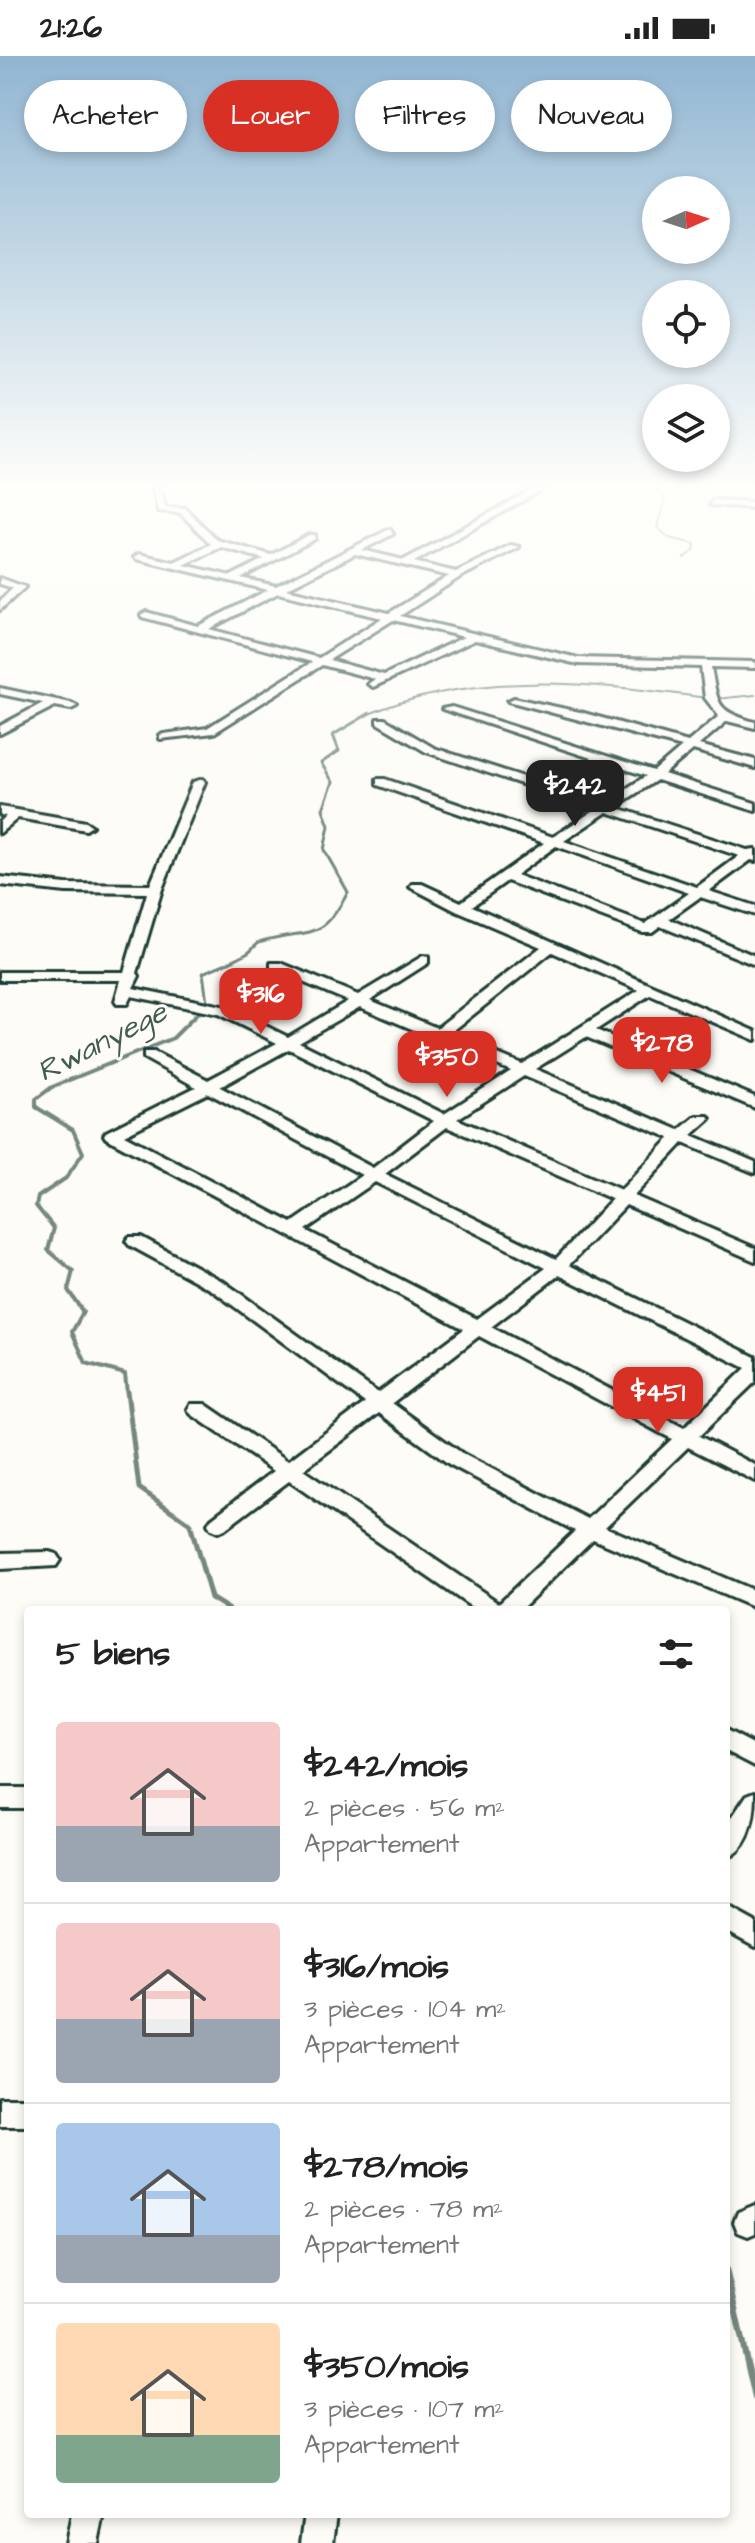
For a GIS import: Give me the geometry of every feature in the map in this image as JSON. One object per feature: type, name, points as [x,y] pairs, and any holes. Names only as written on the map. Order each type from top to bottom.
[{"type":"street","points":[[200,629],[247,605]]},
{"type":"street","points":[[345,605],[578,661],[706,667],[755,665]]},
{"type":"street","points":[[164,737],[210,731],[409,605]]},
{"type":"street","points":[[146,615],[383,678]]},
{"type":"street","points":[[371,685],[474,636]]},
{"type":"street","points":[[706,667],[711,698],[725,717],[755,725]]},
{"type":"street","points":[[0,691],[71,706]]},
{"type":"street","points":[[514,701],[755,764]]},
{"type":"street","points":[[0,731],[54,702]]},
{"type":"street","points":[[448,709],[755,807]]},
{"type":"street","points":[[461,908],[656,775],[725,717]]},
{"type":"street","points":[[381,721],[430,750],[605,809],[753,854]]},
{"type":"street","points":[[127,989],[155,889],[199,782]]},
{"type":"street","points":[[381,782],[755,911]]},
{"type":"street","points":[[0,811],[86,826]]},
{"type":"street","points":[[0,829],[15,814]]},
{"type":"street","points":[[506,876],[647,929],[697,890],[753,854]]},
{"type":"street","points":[[0,881],[66,888],[155,889]]},
{"type":"street","points":[[417,887],[755,1036]]},
{"type":"street","points":[[661,921],[755,961]]},
{"type":"street","points":[[438,1035],[549,947]]},
{"type":"street","points":[[423,960],[359,1002],[209,1089],[112,1135],[755,1474]]},
{"type":"street","points":[[276,966],[755,1168]]},
{"type":"street","points":[[0,976],[127,989],[222,1010],[445,1120],[755,1255]]},
{"type":"street","points":[[295,1229],[374,1175],[445,1120],[647,991]]},
{"type":"street","points":[[738,1030],[755,1020]]},
{"type":"street","points":[[585,1031],[755,1103]]},
{"type":"street","points":[[149,1055],[374,1175],[755,1365]]},
{"type":"street","points":[[218,1524],[558,1267],[680,1137],[702,1119]]},
{"type":"street","points":[[135,1241],[218,1286],[456,1459],[591,1530],[755,1600]]},
{"type":"street","points":[[510,1606],[755,1371]]},
{"type":"street","points":[[198,1409],[486,1606]]},
{"type":"street","points":[[0,1561],[49,1560]]},
{"type":"street","points":[[730,1742],[755,1756]]},
{"type":"street","points":[[0,1798],[24,1798]]},
{"type":"street","points":[[730,1841],[755,1802]]},
{"type":"street","points":[[730,1920],[755,1935]]},
{"type":"street","points":[[82,2543],[87,2518]]},
{"type":"street","points":[[317,2543],[320,2518]]},
{"type":"waterway","name":"Rwanyege","points":[[368,714],[408,700],[492,685],[578,685],[707,698]]},
{"type":"waterway","name":"Rwanyege","points":[[716,699],[755,695]]},
{"type":"waterway","name":"Rwanyege","points":[[201,1010],[207,1002],[203,973],[232,961],[260,942],[321,927],[330,920],[348,892],[324,850],[329,826],[323,809],[333,782],[321,763],[339,751],[333,735],[368,714]]},
{"type":"waterway","name":"Rwanyege","points":[[127,1393],[125,1374],[86,1363],[72,1332],[83,1312],[68,1290],[73,1271],[48,1250],[54,1228],[36,1206],[38,1197],[66,1178],[83,1153],[73,1130],[36,1107],[36,1099],[52,1087],[173,1038],[201,1010]]},
{"type":"waterway","name":"Rwanyege","points":[[127,1391],[139,1488],[190,1524],[211,1598],[224,1606]]},
{"type":"waterway","name":"Rwanyege","points":[[730,2287],[755,2398]]}]
